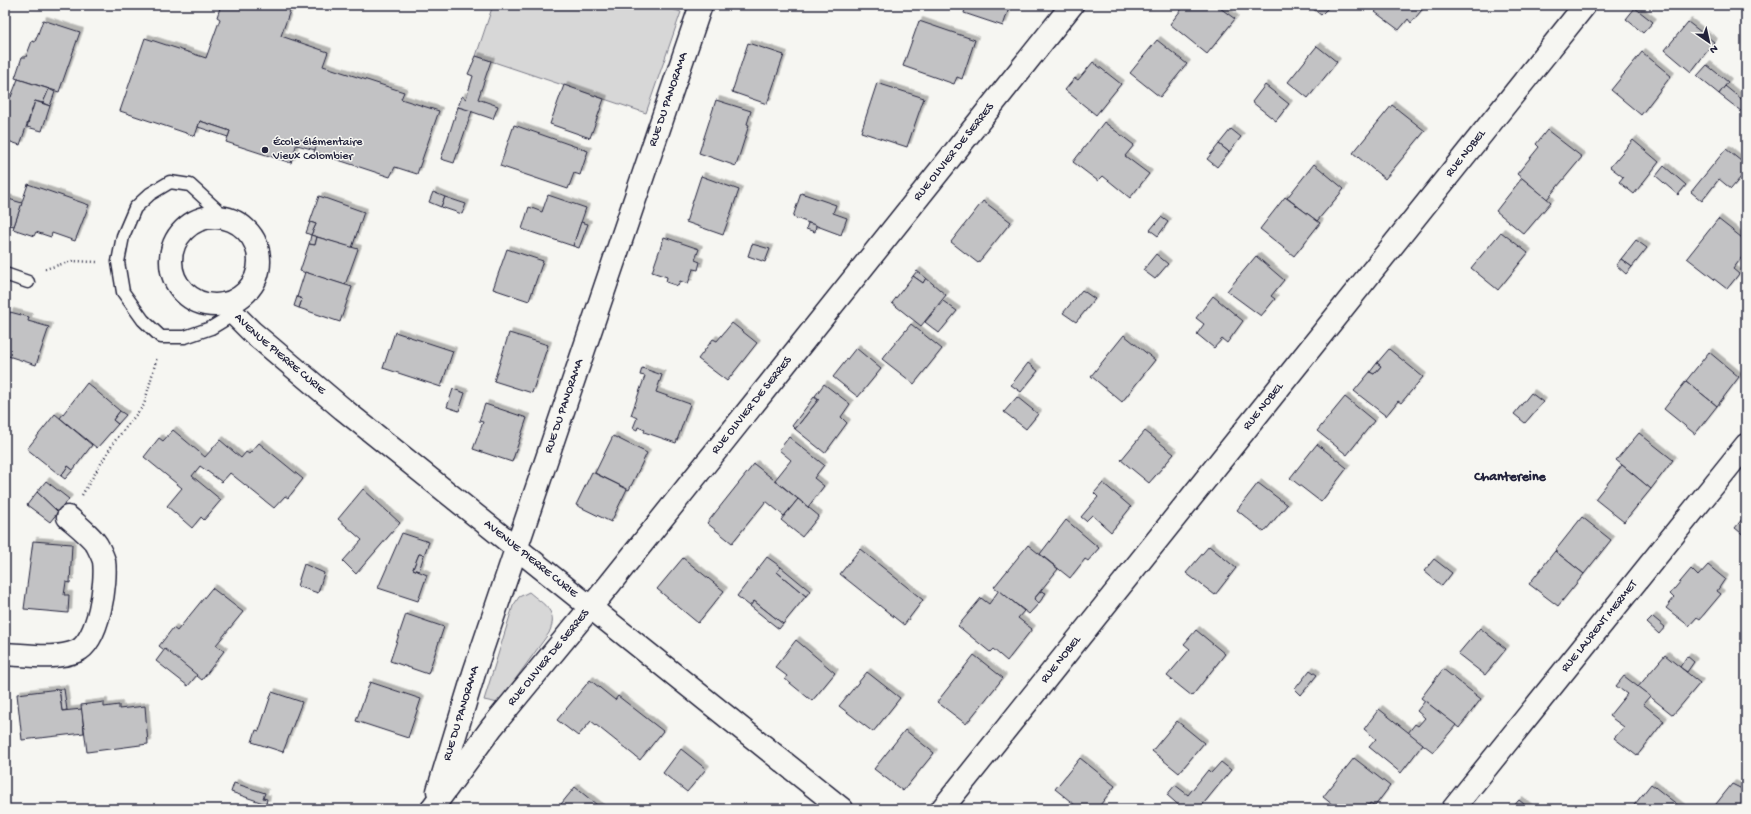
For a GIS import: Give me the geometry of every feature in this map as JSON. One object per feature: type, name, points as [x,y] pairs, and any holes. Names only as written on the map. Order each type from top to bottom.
[{"type":"street","name":"RUE DU PANORAMA","points":[[433,808],[475,670],[701,5]]},
{"type":"street","name":"RUE OLIVIER DE SERRES","points":[[433,808],[492,727],[590,608],[1072,5]]},
{"type":"street","name":"RUE NOBEL","points":[[942,809],[1585,5]]},
{"type":"street","points":[[211,216],[226,218],[240,224],[250,234],[257,247],[259,262],[256,277],[249,289],[229,309],[195,301],[184,293],[175,281],[170,267],[171,253],[176,239],[185,228],[197,220],[211,216]]},
{"type":"street","name":"AVENUE PIERRE CURIE","points":[[229,309],[252,332],[343,409],[842,809]]},
{"type":"street","name":"RUE LAURENT MERMET","points":[[1453,809],[1746,445]]},
{"type":"street","points":[[5,654],[58,656],[78,650],[88,641],[96,629],[100,612],[104,561],[98,545],[68,517]]},
{"type":"lane","points":[[226,218],[190,185],[170,182],[150,194],[135,208],[123,236],[118,262],[123,292],[143,320],[161,337],[185,337],[211,328],[229,309]]},
{"type":"lane","points":[[5,274],[28,282]]},
{"type":"path","points":[[28,282],[39,272],[72,261],[118,262]]},
{"type":"path","points":[[68,517],[114,442],[144,405],[150,386],[161,337]]},
{"type":"shaded area","points":[[493,5],[660,5],[681,12],[646,113],[476,56]]},
{"type":"shaded area","points":[[529,592],[545,605],[551,614],[552,625],[549,633],[498,703],[484,700],[513,606],[519,597]]},
{"type":"building","points":[[221,5],[292,5],[281,36],[328,52],[323,66],[404,92],[401,99],[439,111],[417,174],[395,167],[390,177],[314,152],[316,144],[298,139],[291,163],[226,142],[230,131],[200,121],[195,136],[120,111],[145,38],[206,58],[220,19],[217,17]]},
{"type":"building","points":[[966,5],[1010,5],[1003,26],[964,13]]},
{"type":"building","points":[[1185,5],[1216,5],[1235,19],[1207,54],[1170,24]]},
{"type":"building","points":[[1308,5],[1325,5],[1328,8],[1321,15]]},
{"type":"building","points":[[1382,5],[1426,5],[1411,23],[1408,19],[1399,30],[1375,12]]},
{"type":"building","points":[[1635,8],[1653,22],[1643,33],[1626,19]]},
{"type":"building","points":[[43,20],[80,32],[59,92],[15,78],[22,57],[26,57],[32,41],[35,42]]},
{"type":"building","points":[[919,21],[975,40],[962,79],[957,77],[954,84],[903,66]]},
{"type":"building","points":[[1688,22],[1714,42],[1691,72],[1665,50]]},
{"type":"building","points":[[1157,40],[1187,64],[1160,97],[1130,73]]},
{"type":"building","points":[[748,43],[784,55],[767,104],[732,92]]},
{"type":"building","points":[[1317,46],[1337,62],[1308,98],[1288,82]]},
{"type":"building","points":[[1642,52],[1671,76],[1641,115],[1611,90]]},
{"type":"building","points":[[476,56],[491,61],[478,99],[498,106],[493,119],[458,107],[462,96],[466,99],[473,76],[468,74]]},
{"type":"building","points":[[1093,62],[1121,84],[1096,115],[1065,90],[1075,78],[1078,80]]},
{"type":"building","points":[[1707,65],[1728,82],[1719,94],[1697,76]]},
{"type":"building","points":[[18,79],[49,89],[43,103],[35,101],[20,145],[5,140],[5,94],[11,97]]},
{"type":"building","points":[[877,83],[924,98],[907,147],[861,132]]},
{"type":"building","points":[[564,85],[604,99],[590,138],[550,124]]},
{"type":"building","points":[[1265,85],[1289,104],[1276,121],[1252,102]]},
{"type":"building","points":[[1725,86],[1746,103],[1746,115],[1719,94]]},
{"type":"building","points":[[49,89],[55,92],[50,106],[43,103]]},
{"type":"building","points":[[716,100],[751,111],[747,124],[749,125],[736,166],[699,153]]},
{"type":"building","points":[[35,101],[50,106],[42,131],[27,127]]},
{"type":"building","points":[[1392,105],[1425,131],[1385,179],[1353,153]]},
{"type":"building","points":[[458,107],[472,111],[454,163],[441,159]]},
{"type":"building","points":[[200,121],[230,131],[228,137],[198,127]]},
{"type":"building","points":[[1104,122],[1134,145],[1125,156],[1149,174],[1130,198],[1103,176],[1098,181],[1073,162]]},
{"type":"building","points":[[514,125],[588,151],[580,175],[574,173],[568,189],[500,166]]},
{"type":"building","points":[[1231,129],[1241,137],[1229,152],[1219,144]]},
{"type":"building","points":[[1547,130],[1582,157],[1547,199],[1517,174],[1539,147],[1536,144]]},
{"type":"building","points":[[298,139],[316,144],[315,150],[297,145]]},
{"type":"building","points":[[1633,140],[1659,162],[1634,194],[1619,182],[1623,177],[1610,167]]},
{"type":"building","points":[[1219,144],[1229,152],[1217,167],[1207,159]]},
{"type":"building","points":[[1726,149],[1746,165],[1746,171],[1731,189],[1719,179],[1702,201],[1691,192]]},
{"type":"building","points":[[1314,164],[1344,189],[1317,221],[1287,198]]},
{"type":"building","points":[[1664,166],[1686,185],[1678,195],[1656,176]]},
{"type":"building","points":[[701,176],[739,190],[723,235],[686,222]]},
{"type":"building","points":[[1522,178],[1551,202],[1524,234],[1496,211]]},
{"type":"building","points":[[28,184],[89,205],[75,241],[52,233],[51,237],[36,232],[34,236],[13,229]]},
{"type":"building","points":[[433,192],[445,197],[441,207],[429,202]]},
{"type":"building","points":[[801,193],[836,205],[833,213],[847,218],[841,235],[793,217]]},
{"type":"building","points":[[548,195],[586,208],[573,246],[522,229],[529,207],[542,212]]},
{"type":"building","points":[[319,196],[364,212],[352,248],[311,235],[316,224],[310,222]]},
{"type":"building","points":[[445,197],[466,204],[462,214],[441,207]]},
{"type":"building","points":[[1285,197],[1320,223],[1294,256],[1260,229]]},
{"type":"building","points":[[5,198],[22,203],[14,226],[5,224]]},
{"type":"building","points":[[983,201],[1011,222],[978,263],[951,242]]},
{"type":"building","points":[[1161,217],[1168,222],[1158,236],[1150,230]]},
{"type":"building","points":[[1718,219],[1746,241],[1746,260],[1742,257],[1733,269],[1739,274],[1727,289],[1687,258]]},
{"type":"building","points":[[310,222],[316,224],[311,235],[306,233]]},
{"type":"building","points":[[581,222],[588,224],[579,248],[573,246]]},
{"type":"building","points":[[808,223],[816,225],[815,232],[806,229]]},
{"type":"building","points":[[1501,232],[1528,253],[1498,290],[1471,268]]},
{"type":"building","points":[[311,235],[317,237],[315,245],[309,244]]},
{"type":"building","points":[[317,237],[358,249],[345,285],[300,271],[309,244],[315,245]]},
{"type":"building","points":[[664,237],[699,249],[695,260],[700,262],[698,270],[693,269],[688,284],[680,281],[678,286],[666,282],[667,277],[652,272]]},
{"type":"building","points":[[1636,240],[1647,248],[1632,267],[1621,259]]},
{"type":"building","points":[[752,244],[770,249],[765,262],[748,256]]},
{"type":"building","points":[[507,249],[543,261],[529,301],[493,289]]},
{"type":"building","points":[[1156,254],[1168,264],[1155,279],[1143,270]]},
{"type":"building","points":[[1256,256],[1284,280],[1271,296],[1275,299],[1261,316],[1227,291]]},
{"type":"building","points":[[1621,259],[1632,267],[1626,274],[1616,265]]},
{"type":"building","points":[[917,271],[926,278],[923,283],[913,276]]},
{"type":"building","points":[[305,272],[352,287],[340,322],[299,308],[302,299],[297,297]]},
{"type":"building","points":[[913,276],[923,283],[926,278],[946,295],[921,326],[892,303]]},
{"type":"building","points":[[1082,290],[1095,299],[1076,322],[1063,313]]},
{"type":"building","points":[[1213,296],[1243,321],[1227,343],[1222,339],[1214,348],[1197,334],[1204,324],[1196,318]]},
{"type":"building","points":[[297,297],[302,299],[299,308],[294,306]]},
{"type":"building","points":[[943,301],[957,311],[939,333],[925,322]]},
{"type":"building","points":[[10,312],[29,317],[28,321],[49,327],[36,365],[5,355],[5,319],[7,320]]},
{"type":"building","points":[[732,323],[757,343],[727,381],[698,359],[713,339],[717,341]]},
{"type":"building","points":[[911,324],[942,349],[914,384],[882,359]]},
{"type":"building","points":[[395,332],[453,351],[441,387],[383,368]]},
{"type":"building","points":[[509,333],[548,345],[532,393],[494,381]]},
{"type":"building","points":[[1124,335],[1155,360],[1122,402],[1091,376]]},
{"type":"building","points":[[856,348],[881,369],[858,397],[833,377]]},
{"type":"building","points":[[1389,349],[1423,377],[1401,403],[1398,401],[1386,416],[1354,391],[1370,372],[1374,374],[1381,366],[1377,363]]},
{"type":"building","points":[[1709,352],[1739,377],[1717,406],[1686,381]]},
{"type":"building","points":[[1028,363],[1038,371],[1021,392],[1011,385]]},
{"type":"building","points":[[1377,363],[1381,366],[1374,374],[1370,372]]},
{"type":"building","points":[[642,368],[662,375],[656,392],[690,404],[676,443],[644,432],[645,430],[638,427],[637,430],[633,428],[637,418],[631,415],[645,376],[640,375]]},
{"type":"building","points":[[1686,381],[1717,406],[1695,434],[1664,409]]},
{"type":"building","points":[[87,383],[120,411],[113,420],[118,424],[97,448],[60,418]]},
{"type":"building","points":[[824,384],[850,404],[841,417],[847,423],[825,453],[795,429],[819,399],[815,396]]},
{"type":"building","points":[[453,389],[465,393],[459,411],[447,407]]},
{"type":"building","points":[[1531,393],[1543,402],[1525,423],[1514,414]]},
{"type":"building","points":[[814,397],[818,400],[795,429],[792,426]]},
{"type":"building","points":[[1017,397],[1038,414],[1026,429],[1004,412]]},
{"type":"building","points":[[1345,397],[1374,421],[1347,455],[1317,431]]},
{"type":"building","points":[[485,404],[527,418],[512,462],[473,449],[483,422],[479,421]]},
{"type":"building","points":[[120,411],[126,415],[118,424],[113,420]]},
{"type":"building","points":[[55,414],[92,445],[73,470],[68,466],[61,476],[27,449]]},
{"type":"building","points":[[173,430],[205,457],[220,440],[241,458],[246,452],[249,454],[259,443],[303,479],[288,498],[285,496],[274,508],[230,473],[222,482],[200,466],[192,476],[221,500],[204,520],[201,517],[192,528],[167,506],[182,488],[144,457],[159,438],[163,441]]},
{"type":"building","points":[[1145,431],[1174,454],[1149,483],[1121,460]]},
{"type":"building","points":[[1639,433],[1673,460],[1651,489],[1616,460]]},
{"type":"building","points":[[613,436],[647,453],[629,490],[595,473]]},
{"type":"building","points":[[789,437],[824,465],[814,478],[824,486],[808,507],[775,480],[791,460],[779,450]]},
{"type":"building","points":[[1317,444],[1347,468],[1321,502],[1290,478]]},
{"type":"building","points":[[754,464],[798,499],[784,516],[766,501],[732,543],[707,523]]},
{"type":"building","points":[[1622,465],[1651,489],[1624,522],[1595,499]]},
{"type":"building","points":[[68,466],[73,470],[65,479],[61,476]]},
{"type":"building","points":[[592,472],[627,489],[611,522],[576,505]]},
{"type":"building","points":[[46,481],[69,499],[58,512],[37,492]]},
{"type":"building","points":[[1103,483],[1131,507],[1111,532],[1092,515],[1086,521],[1081,517],[1098,497],[1094,493]]},
{"type":"building","points":[[1258,483],[1287,505],[1264,532],[1237,510]]},
{"type":"building","points":[[363,489],[400,523],[356,574],[343,561],[362,540],[338,519]]},
{"type":"building","points":[[37,492],[58,512],[50,522],[27,505]]},
{"type":"building","points":[[798,499],[819,516],[802,537],[781,520]]},
{"type":"building","points":[[1746,514],[1746,537],[1735,528]]},
{"type":"building","points":[[1582,517],[1611,540],[1584,574],[1555,551]]},
{"type":"building","points":[[1066,520],[1099,548],[1088,561],[1085,559],[1070,578],[1040,554]]},
{"type":"building","points":[[402,533],[429,542],[424,555],[419,554],[413,569],[427,575],[418,601],[378,588]]},
{"type":"building","points":[[33,541],[72,544],[70,583],[66,582],[64,595],[69,595],[68,613],[24,609]]},
{"type":"building","points":[[1028,545],[1058,569],[1034,599],[1039,603],[1029,614],[994,587]]},
{"type":"building","points":[[1209,546],[1236,568],[1215,595],[1186,573]]},
{"type":"building","points":[[860,549],[923,600],[904,625],[840,574]]},
{"type":"building","points":[[1555,551],[1584,574],[1558,606],[1529,584]]},
{"type":"building","points":[[419,554],[424,555],[419,571],[413,569]]},
{"type":"building","points":[[767,557],[781,567],[777,572],[806,596],[783,624],[754,601],[750,606],[737,596]]},
{"type":"building","points":[[683,558],[724,591],[698,623],[657,589]]},
{"type":"building","points":[[1434,559],[1452,573],[1442,586],[1424,571]]},
{"type":"building","points":[[304,564],[324,573],[318,593],[297,586]]},
{"type":"building","points":[[1708,565],[1725,579],[1717,591],[1721,594],[1700,619],[1697,617],[1689,626],[1666,608],[1674,598],[1670,594],[1691,569],[1698,576]]},
{"type":"building","points":[[781,567],[810,591],[806,596],[777,572]]},
{"type":"building","points":[[212,588],[243,612],[216,645],[224,651],[202,680],[159,646],[173,628],[177,631]]},
{"type":"building","points":[[999,590],[1024,611],[1018,618],[1032,629],[1007,661],[993,649],[990,652],[958,626],[981,598],[989,604]]},
{"type":"building","points":[[1041,591],[1046,593],[1039,603],[1034,599]]},
{"type":"building","points":[[754,601],[783,624],[779,629],[750,606]]},
{"type":"building","points":[[406,614],[444,627],[428,674],[390,661]]},
{"type":"building","points":[[1653,617],[1665,627],[1659,634],[1647,623]]},
{"type":"building","points":[[1480,628],[1506,649],[1485,675],[1458,654]]},
{"type":"building","points":[[1196,630],[1225,654],[1192,696],[1167,676],[1190,649],[1184,644]]},
{"type":"building","points":[[796,640],[835,673],[812,701],[785,679],[787,676],[775,667]]},
{"type":"building","points":[[165,649],[197,675],[188,686],[156,661]]},
{"type":"building","points":[[974,655],[1003,678],[966,724],[937,702]]},
{"type":"building","points":[[1665,655],[1700,683],[1673,715],[1638,687]]},
{"type":"building","points":[[1687,656],[1694,662],[1687,672],[1680,667]]},
{"type":"building","points":[[1443,669],[1481,699],[1459,728],[1421,698]]},
{"type":"building","points":[[1310,670],[1317,675],[1301,695],[1295,689]]},
{"type":"building","points":[[867,672],[900,698],[873,732],[839,706]]},
{"type":"building","points":[[1624,676],[1650,696],[1643,704],[1664,721],[1637,756],[1614,738],[1624,727],[1609,716],[1627,694],[1616,686]]},
{"type":"building","points":[[590,680],[615,700],[618,696],[663,731],[640,760],[591,721],[578,736],[557,720]]},
{"type":"building","points":[[370,682],[421,699],[408,738],[356,721]]},
{"type":"building","points":[[59,689],[64,689],[67,710],[62,711]]},
{"type":"building","points":[[59,689],[62,711],[82,709],[84,733],[22,740],[17,694]]},
{"type":"building","points":[[272,692],[302,702],[283,752],[252,742],[256,730],[259,731]]},
{"type":"building","points":[[1425,701],[1456,725],[1433,752],[1408,733],[1415,724],[1418,726],[1425,718],[1417,711]]},
{"type":"building","points":[[104,702],[104,707],[119,705],[119,709],[145,706],[148,744],[87,752],[81,705]]},
{"type":"building","points":[[1379,709],[1423,744],[1401,773],[1369,747],[1376,739],[1364,729]]},
{"type":"building","points":[[1177,721],[1204,743],[1179,773],[1152,751]]},
{"type":"building","points":[[905,730],[934,753],[903,791],[874,769]]},
{"type":"building","points":[[681,749],[706,769],[687,792],[663,773]]},
{"type":"building","points":[[1080,758],[1115,786],[1097,809],[1080,809],[1055,789]]},
{"type":"building","points":[[1354,758],[1390,786],[1375,806],[1370,803],[1366,809],[1338,809],[1323,797]]},
{"type":"building","points":[[1221,762],[1231,770],[1199,809],[1183,809],[1167,795],[1175,785],[1188,795],[1208,770],[1211,773]]},
{"type":"building","points":[[1746,782],[1746,809],[1712,809],[1732,784],[1742,789]]},
{"type":"building","points":[[234,783],[265,793],[263,798],[267,799],[266,804],[231,792]]},
{"type":"building","points":[[1651,784],[1683,809],[1631,809]]},
{"type":"building","points":[[575,787],[602,809],[557,809]]},
{"type":"building","points":[[1519,800],[1530,809],[1511,809]]},
{"type":"place","name":"École élémentaire Vieux Colombier","points":[[265,150]]},
{"type":"district","name":"Chantereine","points":[[1510,477]]}]
